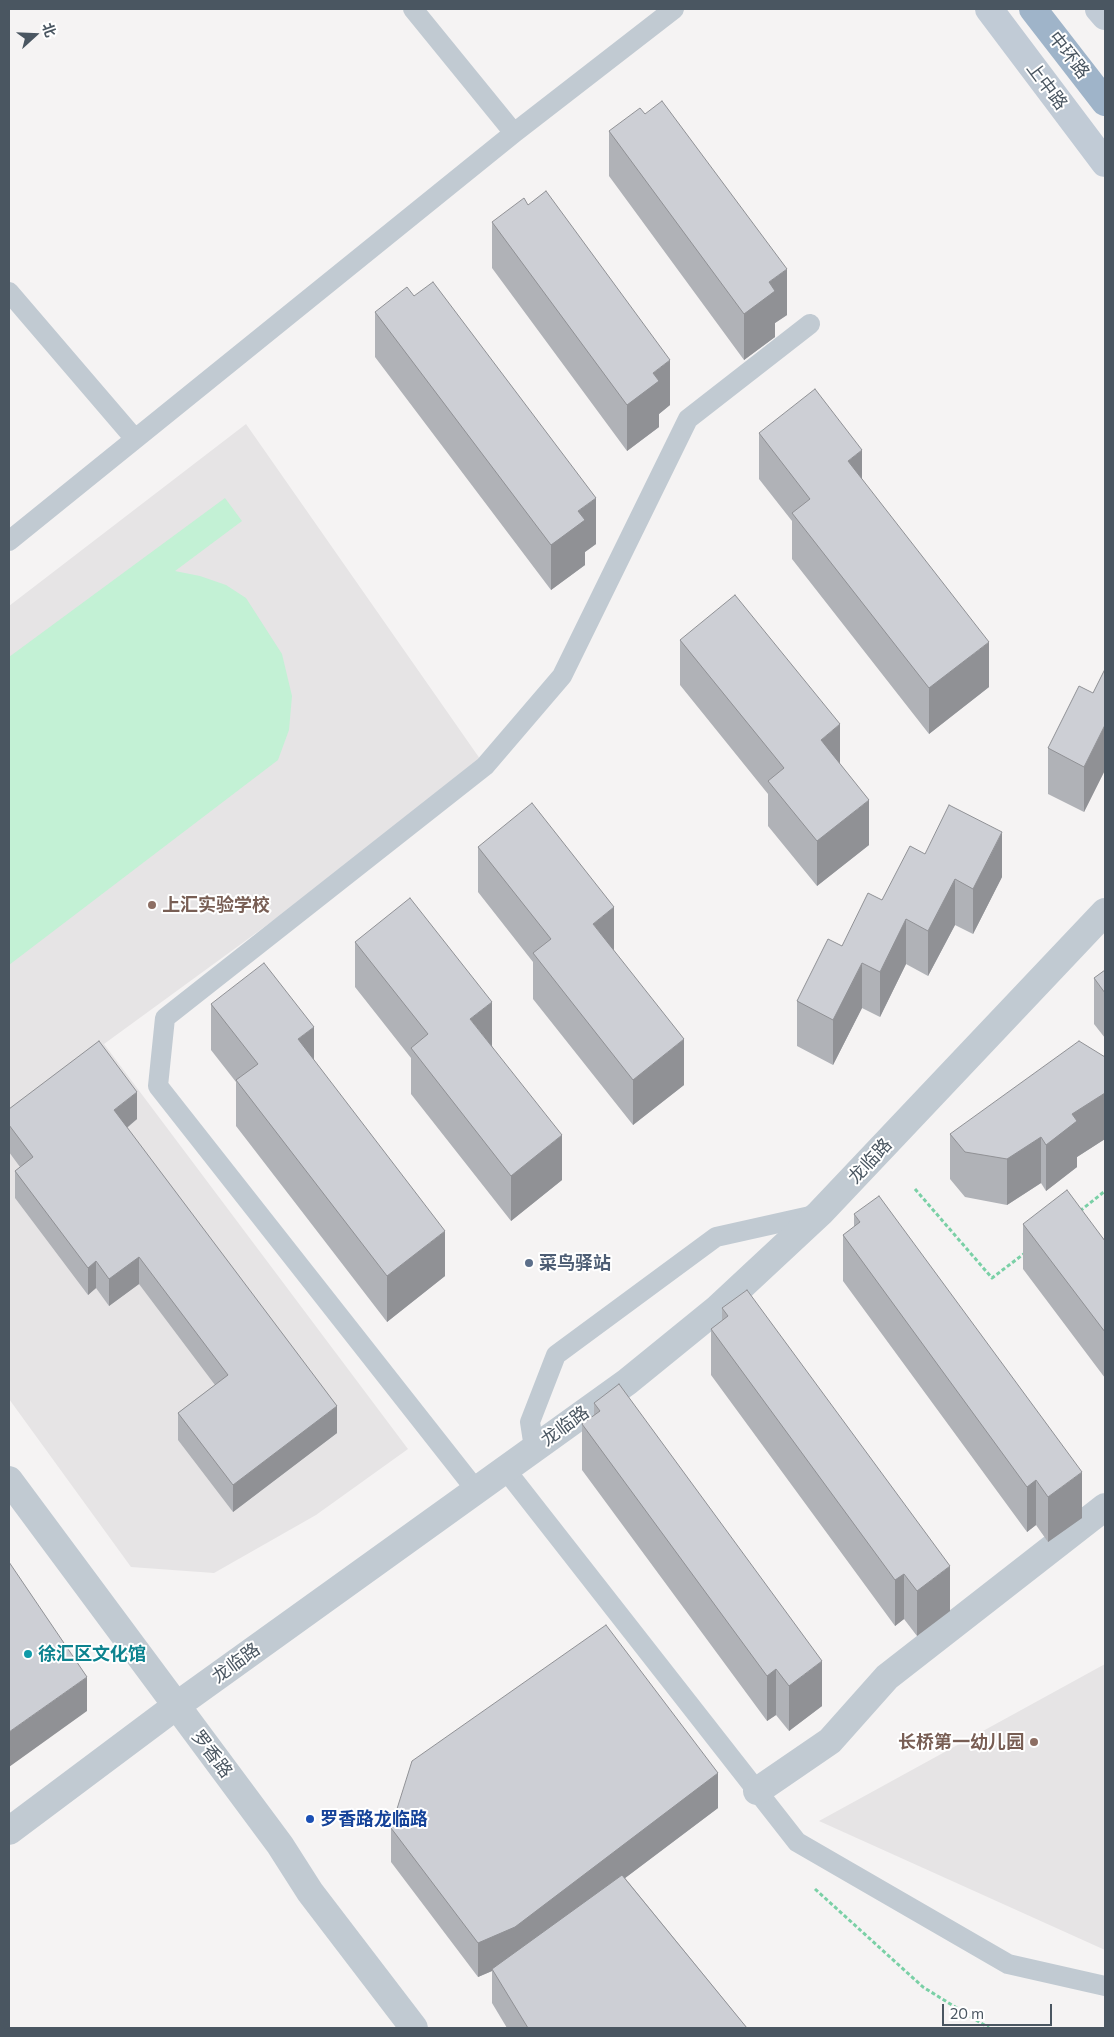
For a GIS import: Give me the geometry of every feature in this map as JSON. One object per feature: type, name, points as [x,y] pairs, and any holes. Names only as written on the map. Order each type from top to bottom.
[{"type":"highway","name":"中环路","points":[[1034,9],[1105,102]]},
{"type":"main road","name":"上中路","points":[[989,9],[1105,163]]},
{"type":"main road","points":[[1099,9],[1105,16]]},
{"type":"street","name":"龙临路","points":[[9,1831],[176,1706],[626,1382],[718,1308],[820,1213],[1105,912]]},
{"type":"street","name":"罗香路","points":[[9,1480],[280,1845],[310,1892],[414,2028]]},
{"type":"street","points":[[757,1791],[830,1741],[887,1678],[1105,1507]]},
{"type":"lane","points":[[413,9],[514,133]]},
{"type":"lane","points":[[9,541],[514,133],[674,9]]},
{"type":"lane","points":[[9,292],[135,439]]},
{"type":"lane","points":[[476,1490],[158,1086],[165,1018],[485,766],[562,676],[688,419],[810,324]]},
{"type":"lane","points":[[534,1448],[530,1422],[556,1354],[716,1237],[820,1213]]},
{"type":"lane","points":[[505,1469],[797,1842],[1008,1964],[1105,1986]]},
{"type":"path","points":[[915,1189],[992,1278],[1030,1249]]},
{"type":"path","points":[[1075,1214],[1105,1192]]},
{"type":"path","points":[[815,1889],[923,1987],[989,2028]]},
{"type":"shaded area","name":"上汇实验学校","points":[[246,424],[485,766],[104,1044],[408,1449],[316,1515],[214,1573],[131,1567],[9,1399],[9,606]]},
{"type":"shaded area","name":"长桥第一幼儿园","points":[[1105,1664],[1105,1950],[819,1821]]},
{"type":"green space","points":[[225,498],[242,521],[175,571],[200,576],[226,585],[246,598],[282,654],[292,696],[289,730],[278,760],[9,965],[9,657]]},
{"type":"building","points":[[662,101],[787,269],[769,282],[775,291],[744,314],[609,131],[640,108],[645,114]]},
{"type":"building","points":[[546,191],[670,360],[653,373],[659,381],[627,405],[492,222],[524,198],[528,205]]},
{"type":"building","points":[[433,282],[596,498],[578,511],[585,520],[551,545],[375,312],[407,287],[414,296]]},
{"type":"building","points":[[815,389],[862,450],[848,461],[989,642],[929,688],[792,513],[810,499],[759,433]]},
{"type":"building","points":[[735,595],[840,724],[821,740],[869,800],[817,841],[768,781],[784,768],[680,640]]},
{"type":"building","points":[[1105,669],[1105,725],[1084,767],[1048,748],[1079,686],[1093,693]]},
{"type":"building","points":[[532,803],[614,907],[593,924],[684,1039],[633,1080],[533,953],[551,939],[478,847]]},
{"type":"building","points":[[949,805],[1002,832],[973,889],[955,879],[928,931],[906,919],[880,972],[862,963],[833,1020],[797,1001],[828,939],[842,946],[868,893],[882,900],[910,846],[925,854]]},
{"type":"building","points":[[410,898],[492,1002],[470,1019],[562,1135],[511,1176],[411,1048],[428,1034],[355,942]]},
{"type":"building","points":[[264,963],[314,1027],[298,1039],[445,1231],[387,1276],[236,1080],[258,1064],[211,1004]]},
{"type":"building","points":[[1105,970],[1105,993],[1094,978]]},
{"type":"building","points":[[99,1041],[137,1092],[114,1110],[337,1406],[233,1485],[178,1413],[228,1375],[139,1257],[109,1279],[96,1261],[88,1268],[15,1171],[33,1157],[9,1125],[9,1109]]},
{"type":"building","points":[[1079,1041],[1105,1057],[1105,1093],[1072,1114],[1077,1121],[1046,1145],[1041,1137],[1007,1159],[965,1152],[950,1134]]},
{"type":"building","points":[[1067,1190],[1105,1241],[1105,1332],[1023,1224]]},
{"type":"building","points":[[879,1196],[1082,1472],[1048,1497],[1036,1480],[1027,1487],[843,1235],[860,1222],[854,1214]]},
{"type":"building","points":[[747,1290],[950,1566],[917,1591],[904,1574],[895,1580],[711,1329],[728,1316],[722,1308]]},
{"type":"building","points":[[619,1384],[822,1661],[789,1686],[776,1669],[767,1676],[582,1424],[600,1411],[594,1403]]},
{"type":"building","name":"徐汇区文化馆","points":[[9,1562],[87,1677],[9,1732]]},
{"type":"building","points":[[606,1625],[718,1773],[515,1927],[478,1943],[391,1828],[412,1761]]},
{"type":"building","points":[[622,1875],[747,2028],[528,2028],[492,1969]]},
{"type":"place","name":"上汇实验学校","points":[[152,905]]},
{"type":"place","name":"菜鸟驿站","points":[[529,1263]]},
{"type":"place","name":"徐汇区文化馆","points":[[28,1654]]},
{"type":"place","name":"长桥第一幼儿园","points":[[1034,1742]]},
{"type":"place","name":"罗香路龙临路","points":[[310,1819]]}]
